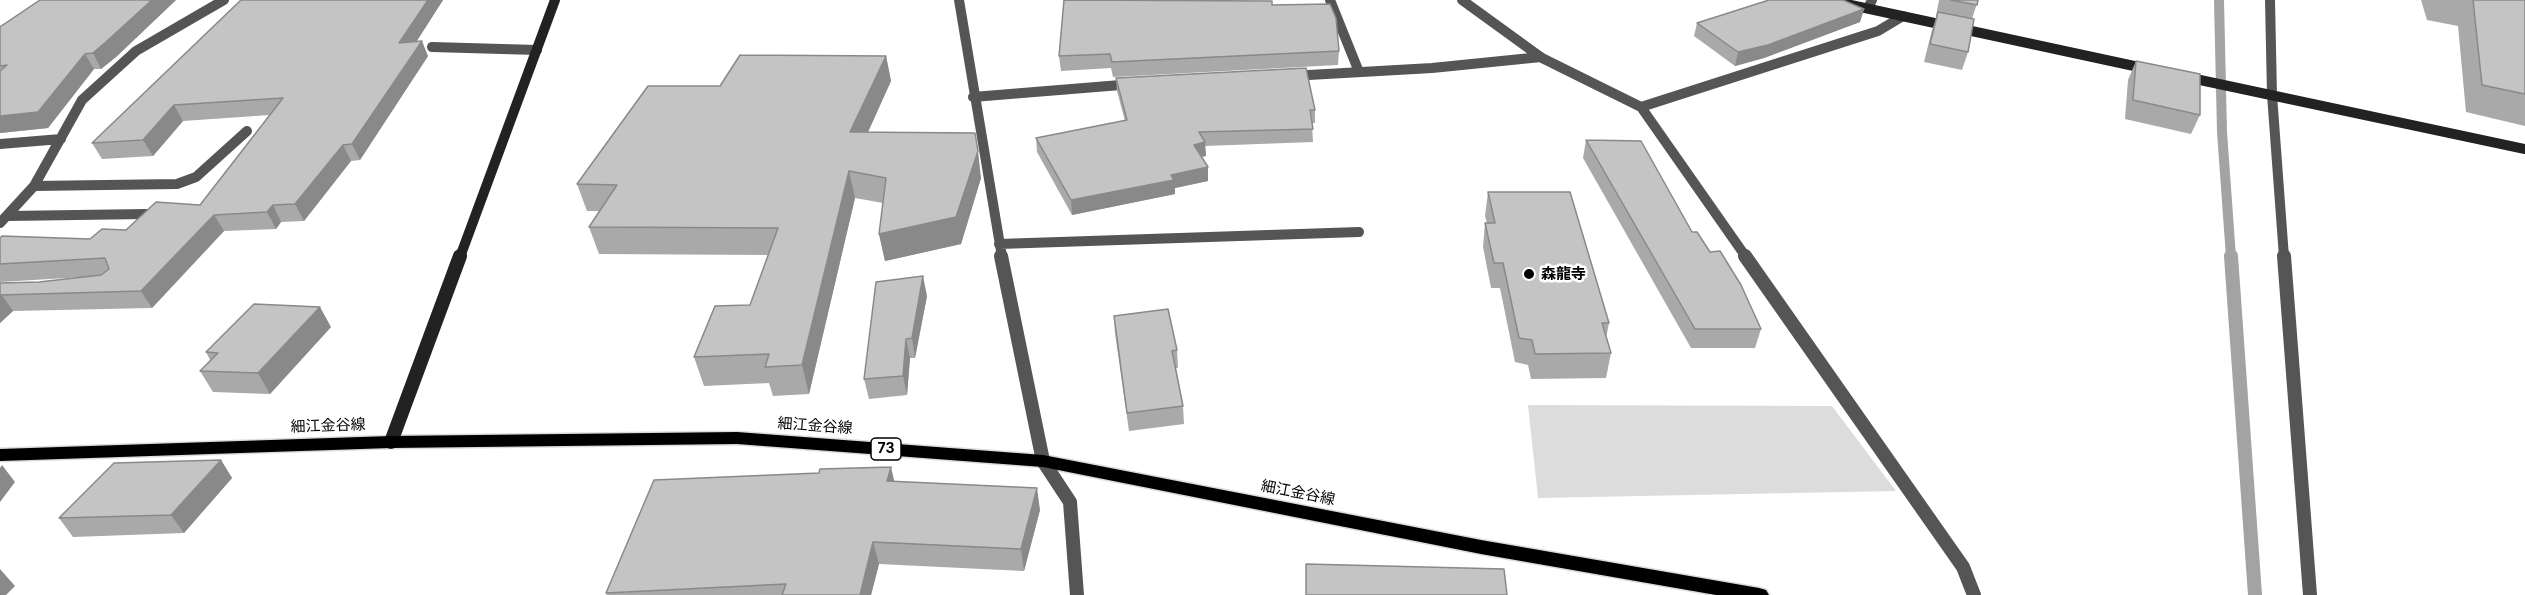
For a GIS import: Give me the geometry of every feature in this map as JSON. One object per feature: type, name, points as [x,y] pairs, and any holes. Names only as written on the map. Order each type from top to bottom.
[{"type":"main road","name":"細江金谷線","points":[[0,455],[392,442],[737,438],[1043,461],[1481,547],[1759,595]]},
{"type":"street","points":[[4,220],[34,186],[82,100],[136,51],[224,0]]},
{"type":"street","points":[[392,442],[555,0]]},
{"type":"street","points":[[959,0],[999,244],[1043,461],[1070,502],[1077,595]]},
{"type":"street","points":[[1330,0],[1359,72]]},
{"type":"street","points":[[1462,0],[1541,57],[1641,107],[1963,567],[1974,595]]},
{"type":"street","points":[[1828,0],[1870,4],[1903,16],[2163,72]]},
{"type":"street","points":[[2270,0],[2271,95],[2310,595]]},
{"type":"street","points":[[1641,107],[1878,31],[1903,16]]},
{"type":"street","points":[[432,47],[537,50]]},
{"type":"street","points":[[1278,77],[1541,57]]},
{"type":"street","points":[[2174,74],[2525,149]]},
{"type":"street","points":[[973,96],[1142,83]]},
{"type":"street","points":[[34,186],[177,184],[196,177],[247,131]]},
{"type":"street","points":[[0,144],[61,139]]},
{"type":"street","points":[[4,220],[146,214]]},
{"type":"street","points":[[999,244],[1359,232]]},
{"type":"shaded area","points":[[1528,405],[1832,406],[1896,491],[1538,498]]},
{"type":"building","points":[[40,0],[152,0],[93,53],[85,54],[38,112],[0,116],[0,71],[7,65],[0,66],[0,27]]},
{"type":"building","points":[[241,0],[428,0],[399,43],[422,41],[352,144],[343,145],[295,204],[273,205],[267,212],[214,215],[141,291],[0,295],[0,283],[39,282],[101,275],[109,269],[105,258],[0,264],[0,238],[2,236],[90,239],[102,229],[126,230],[156,202],[200,205],[283,98],[174,105],[143,140],[92,143]]},
{"type":"building","points":[[1064,0],[1272,1],[1272,5],[1330,4],[1336,18],[1339,51],[1112,62],[1110,54],[1059,56]]},
{"type":"building","points":[[1769,0],[1843,0],[1864,9],[1768,45],[1738,52],[1697,23]]},
{"type":"building","points":[[1951,0],[1978,0],[1977,5]]},
{"type":"building","points":[[2473,0],[2525,0],[2525,94],[2482,85]]},
{"type":"building","points":[[1938,12],[1974,19],[1968,52],[1930,44]]},
{"type":"building","points":[[740,55],[886,56],[850,132],[975,133],[978,151],[956,217],[879,234],[886,178],[849,171],[802,365],[765,367],[769,354],[694,357],[715,306],[750,305],[778,228],[589,227],[617,185],[577,184],[648,86],[720,86]]},
{"type":"building","points":[[2136,61],[2200,74],[2200,115],[2133,100]]},
{"type":"building","points":[[1306,68],[1315,110],[1310,110],[1313,129],[1199,132],[1205,142],[1194,145],[1208,167],[1171,175],[1174,180],[1071,200],[1036,138],[1127,120],[1116,78]]},
{"type":"building","points":[[1586,140],[1641,141],[1692,232],[1697,232],[1710,252],[1720,251],[1741,285],[1761,329],[1695,329]]},
{"type":"building","points":[[1488,192],[1570,192],[1609,323],[1602,323],[1611,353],[1535,354],[1532,340],[1519,338],[1503,263],[1494,263],[1485,223],[1495,223]]},
{"type":"building","points":[[923,276],[912,338],[906,339],[903,376],[864,379],[876,282]]},
{"type":"building","points":[[254,304],[320,307],[258,373],[200,371],[218,353],[206,352]]},
{"type":"building","points":[[1168,309],[1177,350],[1172,351],[1183,406],[1127,413],[1114,316]]},
{"type":"building","points":[[221,460],[171,515],[59,518],[114,463]]},
{"type":"building","points":[[891,467],[887,481],[1037,488],[1021,549],[873,542],[860,595],[782,595],[786,584],[606,593],[654,480],[819,473],[820,469]]},
{"type":"building","points":[[1306,564],[1504,569],[1507,595],[1306,595]]},
{"type":"waterway","points":[[2219,0],[2222,132],[2231,257]]},
{"type":"waterway","points":[[2231,256],[2255,595]]},
{"type":"place","name":"森龍寺","points":[[1529,274]]}]
